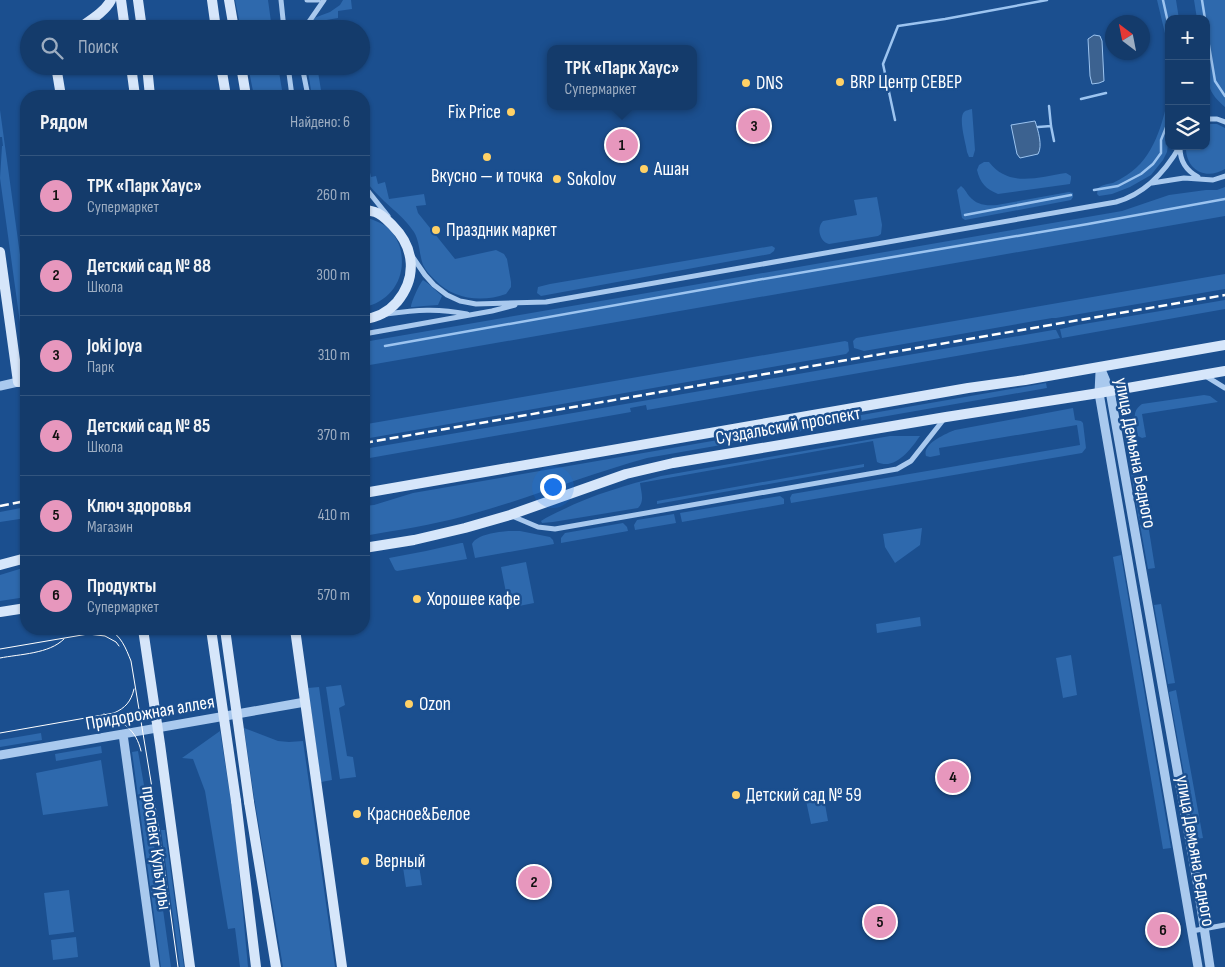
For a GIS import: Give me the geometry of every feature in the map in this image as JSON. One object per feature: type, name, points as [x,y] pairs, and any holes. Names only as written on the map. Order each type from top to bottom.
[{"type":"main road","points":[[90,20],[109,4],[111,0]]},
{"type":"main road","points":[[121,0],[124,20]]},
{"type":"main road","points":[[138,0],[141,20]]},
{"type":"main road","points":[[212,0],[215,20]]},
{"type":"main road","points":[[229,0],[232,20]]},
{"type":"main road","points":[[57,75],[59,90]]},
{"type":"main road","points":[[132,75],[134,90]]},
{"type":"main road","points":[[148,75],[149,90]]},
{"type":"main road","points":[[222,75],[225,90]]},
{"type":"main road","points":[[242,75],[245,90]]},
{"type":"main road","points":[[370,210],[377,212],[400,233],[410,253],[411,268],[408,282],[402,295],[393,306],[370,319]]},
{"type":"main road","points":[[0,252],[20,370]]},
{"type":"main road","name":"Суздальский проспект","points":[[370,492],[1225,345]]},
{"type":"main road","name":"Суздальский проспект","points":[[370,547],[465,528],[510,515],[626,474],[673,463],[1225,371]]},
{"type":"main road","points":[[0,565],[20,560]]},
{"type":"main road","points":[[0,612],[20,609]]},
{"type":"main road","points":[[143,635],[158,728],[190,967]]},
{"type":"main road","points":[[212,635],[236,801],[256,967]]},
{"type":"main road","points":[[226,635],[276,967]]},
{"type":"main road","points":[[296,635],[342,967]]},
{"type":"street","points":[[281,0],[283,20]]},
{"type":"street","points":[[307,0],[318,0]]},
{"type":"street","points":[[310,20],[324,0]]},
{"type":"street","points":[[289,75],[291,90]]},
{"type":"street","points":[[304,75],[307,90]]},
{"type":"street","points":[[1210,119],[1225,122]]},
{"type":"street","points":[[410,253],[434,285],[447,295],[460,301],[476,304],[549,301],[1116,202],[1134,195],[1152,183],[1163,172],[1178,150]]},
{"type":"street","points":[[1181,150],[1185,166],[1195,176],[1213,180],[1225,176]]},
{"type":"street","points":[[1152,183],[1184,178],[1201,178]]},
{"type":"street","points":[[370,194],[400,233]]},
{"type":"street","points":[[370,333],[492,311],[522,303]]},
{"type":"street","points":[[381,314],[442,310],[470,315]]},
{"type":"street","name":"улица Демьяна Бедного","points":[[1100,367],[1198,967]]},
{"type":"street","points":[[1204,375],[1225,388]]},
{"type":"street","points":[[0,386],[20,382]]},
{"type":"street","name":"улица Демьяна Бедного","points":[[1104,392],[1194,868],[1210,967]]},
{"type":"street","points":[[510,515],[538,527],[555,529],[897,469],[911,461],[946,417]]},
{"type":"street","name":"Придорожная аллея","points":[[0,755],[305,702]]},
{"type":"street","name":"проспект Культуры","points":[[123,734],[155,967]]},
{"type":"street","points":[[1192,931],[1225,925]]},
{"type":"shaded area","points":[[235,0],[268,0],[271,20],[239,20]]},
{"type":"shaded area","points":[[343,0],[351,0],[352,9],[338,11],[338,18],[313,20],[330,12],[340,5]]},
{"type":"shaded area","points":[[1157,0],[1176,0],[1178,15],[1165,15],[1165,33]]},
{"type":"shaded area","points":[[1194,0],[1225,0],[1225,107],[1215,97],[1210,88],[1210,15],[1196,15]]},
{"type":"shaded area","points":[[1094,35],[1100,36],[1102,41],[1104,81],[1092,84],[1088,39]]},
{"type":"shaded area","points":[[250,75],[280,75],[282,90],[253,90]]},
{"type":"shaded area","points":[[308,75],[318,75],[321,90],[311,90]]},
{"type":"shaded area","points":[[972,109],[975,150],[973,157],[969,157],[962,125],[962,115],[967,110]]},
{"type":"shaded area","points":[[0,110],[20,255],[20,323],[0,178],[3,146],[2,137],[0,137]]},
{"type":"shaded area","points":[[1165,111],[1165,150],[1167,150],[1167,152],[1151,175],[1130,187],[1112,194],[1099,196],[1097,194],[1098,188],[1113,183],[1127,175],[1144,159],[1156,139]]},
{"type":"shaded area","points":[[1035,121],[1040,138],[1038,154],[1020,158],[1017,154],[1011,125]]},
{"type":"shaded area","points":[[1210,124],[1217,124],[1225,128],[1225,169],[1210,174],[1198,171],[1189,161],[1186,150],[1210,150]]},
{"type":"shaded area","points":[[989,162],[997,170],[1015,178],[1035,178],[1066,173],[1071,176],[1070,184],[998,194],[987,188],[980,179],[977,170],[979,165]]},
{"type":"shaded area","points":[[370,172],[371,177],[376,176],[378,184],[385,182],[389,199],[424,194],[426,205],[416,206],[418,213],[455,259],[496,250],[504,254],[507,259],[511,282],[511,287],[506,294],[497,297],[468,298],[442,286],[423,265],[414,232],[370,186]]},
{"type":"shaded area","points":[[961,186],[972,199],[985,205],[997,205],[1069,192],[1073,193],[1073,197],[1071,200],[965,220],[962,218],[957,190]]},
{"type":"shaded area","points":[[1225,187],[1225,216],[370,365],[370,341],[1122,211],[1169,195],[1217,190]]},
{"type":"shaded area","points":[[877,197],[882,225],[881,234],[829,244],[823,241],[819,231],[823,221],[857,215],[854,200]]},
{"type":"shaded area","points":[[370,219],[382,224],[391,231],[400,247],[402,262],[401,271],[394,288],[388,295],[370,305]]},
{"type":"shaded area","points":[[772,246],[775,248],[770,254],[541,296],[537,293],[538,287],[550,284]]},
{"type":"shaded area","points":[[1225,274],[1225,289],[864,351],[854,348],[853,341],[856,338]]},
{"type":"shaded area","points":[[423,280],[442,296],[438,305],[411,307],[412,301]]},
{"type":"shaded area","points":[[1225,300],[1225,309],[1062,338],[1060,329],[1078,325]]},
{"type":"shaded area","points":[[1053,330],[1056,330],[1060,338],[647,410],[646,405],[630,408],[631,412],[370,458],[370,448]]},
{"type":"shaded area","points":[[848,342],[849,351],[846,354],[370,438],[370,423]]},
{"type":"shaded area","points":[[1046,383],[1047,388],[647,458],[465,516],[428,525],[370,535],[370,505],[413,493]]},
{"type":"shaded area","points":[[1204,395],[1210,396],[1218,402],[1142,414],[1146,437],[1138,436],[1135,414],[1138,407],[1142,404]]},
{"type":"shaded area","points":[[1073,408],[1075,420],[1083,423],[1086,448],[1082,453],[791,503],[790,498],[792,494],[1080,445],[1077,425],[939,448],[940,455],[926,456],[927,447],[940,437],[955,430]]},
{"type":"shaded area","points":[[1122,419],[1128,421],[1131,426],[1147,519],[1139,520]]},
{"type":"shaded area","points":[[890,436],[920,436],[902,457],[890,464],[877,462],[873,441],[640,483],[642,499],[638,508],[553,522],[542,523],[541,521],[574,504],[598,495],[661,476]]},
{"type":"shaded area","points":[[864,464],[864,467],[657,504],[657,501]]},
{"type":"shaded area","points":[[780,496],[784,499],[784,504],[682,522],[680,513]]},
{"type":"shaded area","points":[[20,508],[20,519],[0,522],[0,512]]},
{"type":"shaded area","points":[[674,514],[676,523],[635,530],[634,525],[637,520]]},
{"type":"shaded area","points":[[623,523],[628,531],[561,543],[561,538],[565,533]]},
{"type":"shaded area","points":[[1148,524],[1155,568],[1148,569],[1140,525]]},
{"type":"shaded area","points":[[922,528],[920,545],[895,563],[885,547],[883,534]]},
{"type":"shaded area","points":[[520,531],[550,537],[554,544],[475,558],[472,544],[478,538],[488,534]]},
{"type":"shaded area","points":[[463,543],[467,559],[397,571],[389,558],[426,551]]},
{"type":"shaded area","points":[[1121,555],[1171,848],[1163,849],[1113,557]]},
{"type":"shaded area","points":[[526,562],[534,603],[509,608],[501,567]]},
{"type":"shaded area","points":[[20,569],[20,598],[0,601],[0,575]]},
{"type":"shaded area","points":[[1161,604],[1175,683],[1168,684],[1154,605]]},
{"type":"shaded area","points":[[920,617],[921,626],[877,633],[876,624]]},
{"type":"shaded area","points":[[1071,655],[1077,695],[1063,698],[1056,658]]},
{"type":"shaded area","points":[[341,685],[345,705],[339,708],[347,756],[353,757],[356,777],[340,779],[326,687]]},
{"type":"shaded area","points":[[319,687],[332,780],[321,782],[308,688]]},
{"type":"shaded area","points":[[1176,690],[1203,838],[1196,839],[1169,692]]},
{"type":"shaded area","points":[[244,728],[278,741],[303,741],[335,967],[283,967]]},
{"type":"shaded area","points":[[220,731],[235,827],[248,967],[240,967],[235,928],[228,929],[205,791],[193,759],[182,758]]},
{"type":"shaded area","points":[[41,733],[42,740],[0,747],[0,740]]},
{"type":"shaded area","points":[[101,746],[102,753],[56,761],[55,754]]},
{"type":"shaded area","points":[[138,751],[152,831],[171,967],[161,967],[132,752]]},
{"type":"shaded area","points":[[101,760],[108,806],[43,815],[36,773]]},
{"type":"shaded area","points":[[823,793],[828,821],[811,824],[805,796]]},
{"type":"shaded area","points":[[161,830],[165,830],[184,967],[180,967]]},
{"type":"shaded area","points":[[418,859],[422,885],[406,887],[402,861]]},
{"type":"shaded area","points":[[69,890],[74,932],[49,935],[44,893]]},
{"type":"shaded area","points":[[76,937],[78,957],[53,960],[51,940]]},
{"type":"waterway","points":[[895,120],[883,64],[898,26],[1047,0]]},
{"type":"waterway","points":[[1163,0],[1166,15]]},
{"type":"waterway","points":[[1202,0],[1204,15]]},
{"type":"waterway","points":[[1210,52],[1215,81],[1225,96]]},
{"type":"waterway","points":[[1081,99],[1106,93]]},
{"type":"waterway","points":[[1049,106],[1054,141]]},
{"type":"waterway","points":[[1038,127],[1051,126]]},
{"type":"waterway","points":[[1094,190],[1118,186],[1141,174],[1153,164],[1161,153],[1161,140],[1165,130]]},
{"type":"waterway","points":[[965,215],[1071,195]]},
{"type":"waterway","points":[[385,346],[1225,199]]},
{"type":"tram line","points":[[0,649],[82,635]]},
{"type":"tram line","points":[[96,635],[105,636],[116,642],[119,646]]},
{"type":"tram line","points":[[117,635],[131,661],[159,830],[178,967]]},
{"type":"tram line","points":[[0,658],[42,651],[58,644],[64,639]]},
{"type":"tram line","points":[[0,733],[114,713],[127,704],[134,689]]},
{"type":"tram line","points":[[104,714],[128,727],[136,737],[141,751]]},
{"type":"railway","points":[[370,442],[1225,295]]},
{"type":"railway","points":[[0,506],[20,502]]},
{"type":"place","name":"BRP Центр СЕВЕР","points":[[840,82]]},
{"type":"place","name":"DNS","points":[[746,83]]},
{"type":"place","name":"Fix Price","points":[[511,112]]},
{"type":"place","name":"Joki Joya","points":[[754,126]]},
{"type":"place","name":"ТРК «Парк Хаус»","points":[[622,145]]},
{"type":"place","name":"Вкусно — и точка","points":[[487,157]]},
{"type":"place","name":"Ашан","points":[[644,169]]},
{"type":"place","name":"Sokolov","points":[[557,179]]},
{"type":"place","name":"Праздник маркет","points":[[436,230]]},
{"type":"place","name":"Хорошее кафе","points":[[417,599]]},
{"type":"place","name":"Ozon","points":[[409,704]]},
{"type":"place","name":"Детский сад № 85","points":[[953,777]]},
{"type":"place","name":"Детский сад № 59","points":[[736,795]]},
{"type":"place","name":"Красное&Белое","points":[[357,814]]},
{"type":"place","name":"Верный","points":[[365,861]]},
{"type":"place","name":"Детский сад № 88","points":[[534,882]]},
{"type":"place","name":"Ключ здоровья","points":[[880,922]]},
{"type":"place","name":"Продукты","points":[[1163,930]]}]
